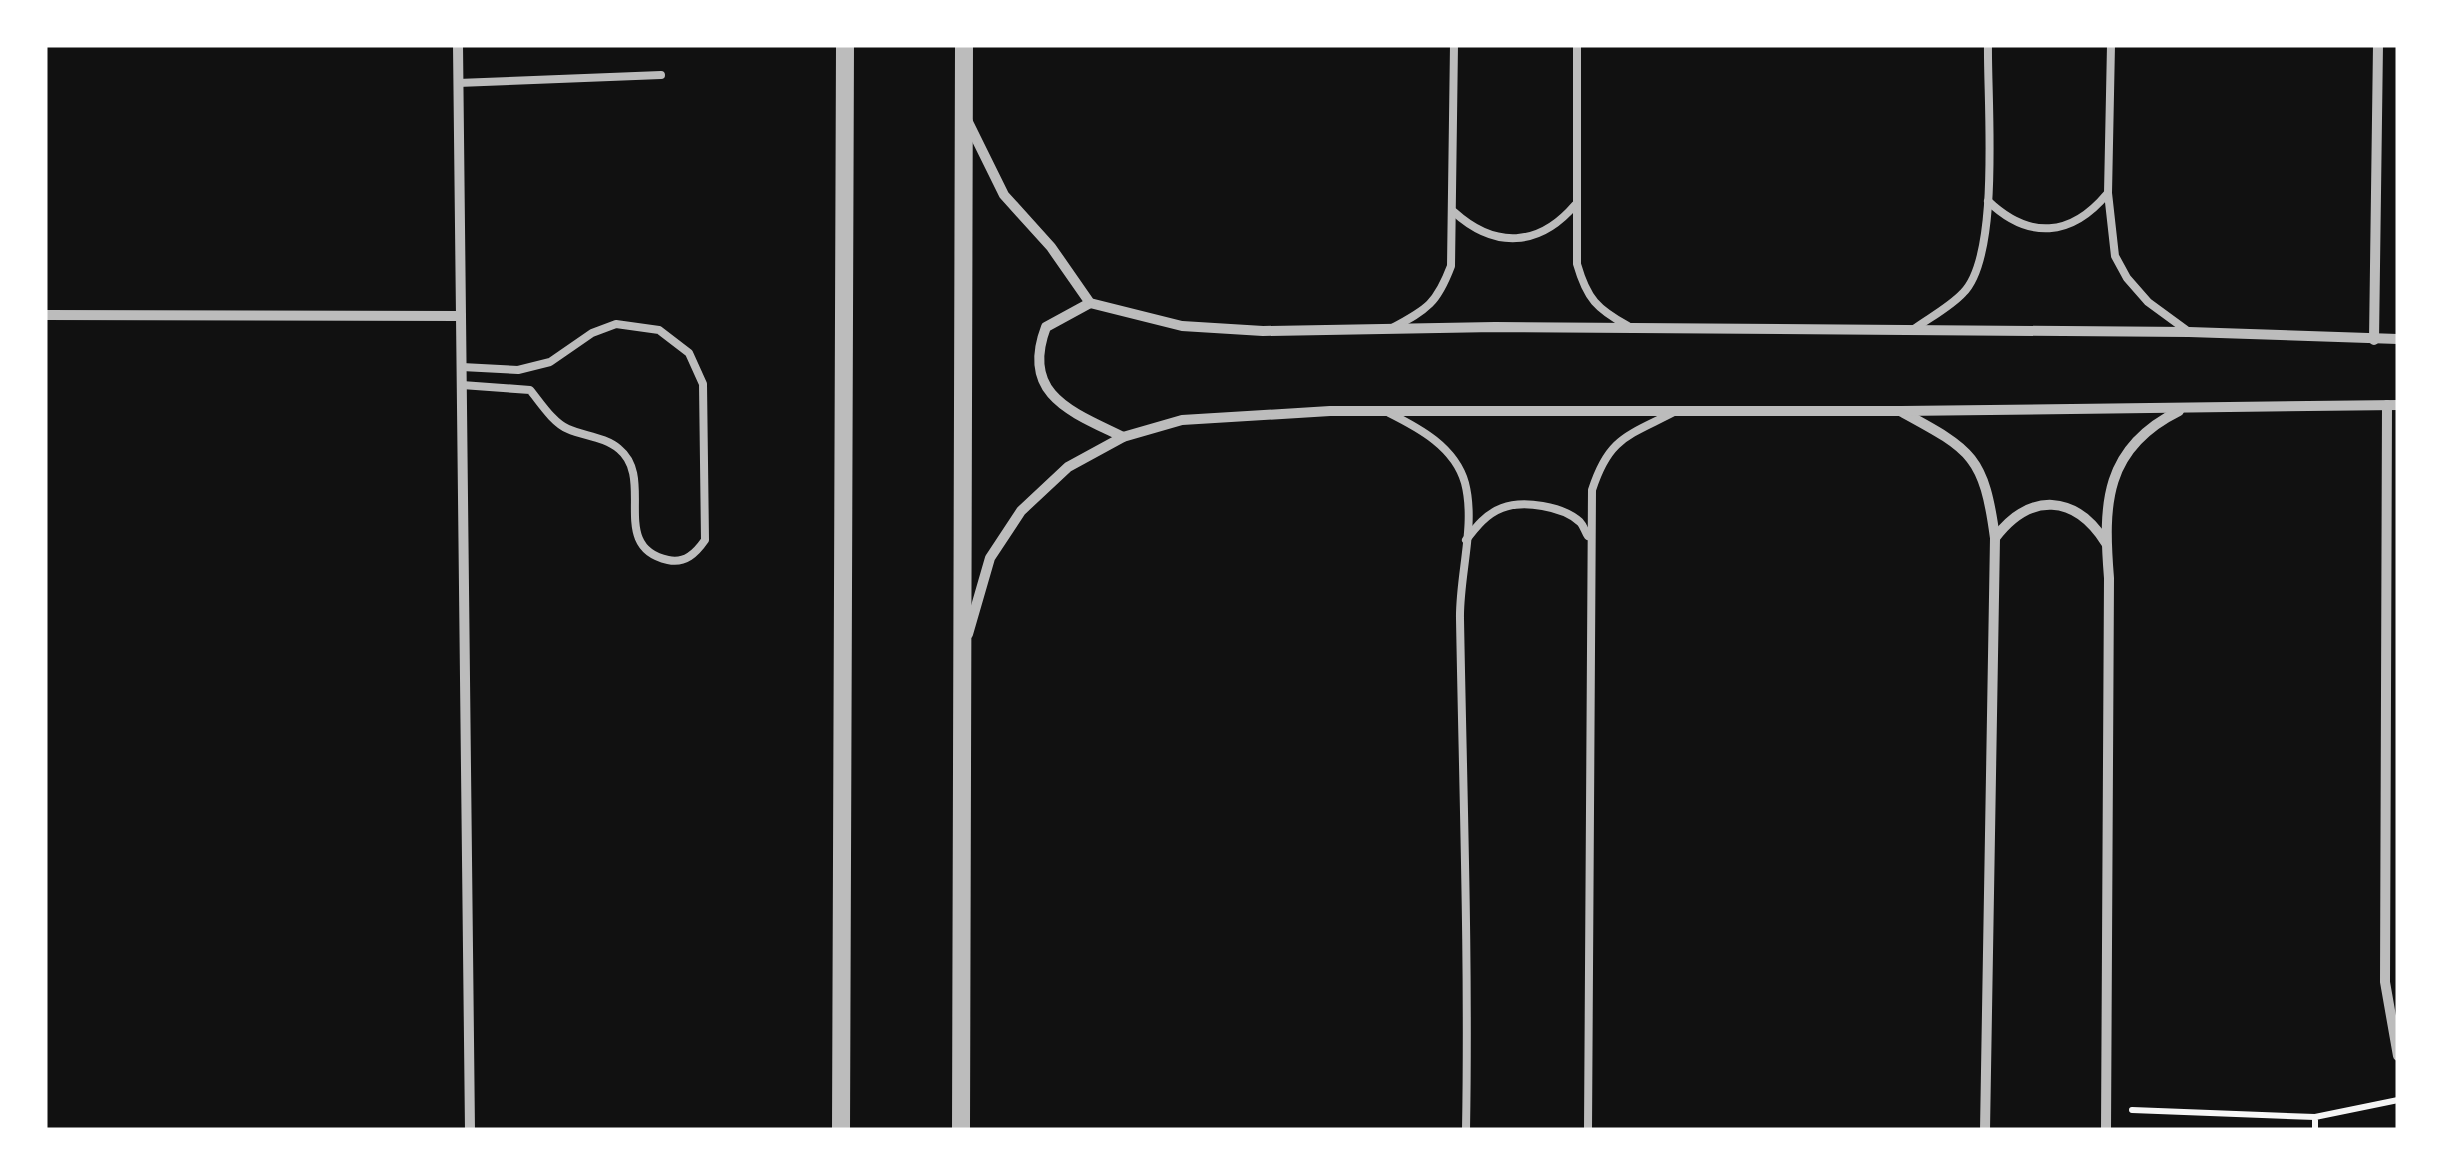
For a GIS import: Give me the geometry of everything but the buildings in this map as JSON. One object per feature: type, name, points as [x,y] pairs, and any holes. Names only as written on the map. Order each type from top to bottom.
[{"type":"street","points":[[458,45],[470,1130]]},
{"type":"street","points":[[841,1130],[844,45]]},
{"type":"street","points":[[960,1130],[964,45]]},
{"type":"street","points":[[2374,340],[2378,45]]},
{"type":"street","points":[[964,114],[1004,195],[1052,247],[1090,304]]},
{"type":"street","points":[[1123,437],[1066,410],[1047,390],[1038,364],[1039,344],[1046,327],[1090,304],[1182,326],[1263,331],[1632,328],[2188,332],[2398,340]]},
{"type":"street","points":[[45,316],[461,316]]},
{"type":"street","points":[[960,659],[990,558],[1020,512],[1068,468],[1123,437],[1182,420],[1384,411],[1901,411],[2392,405],[2386,982],[2398,1056]]},
{"type":"street","points":[[2106,1130],[2106,544],[2110,482],[2122,459],[2140,438],[2184,409]]},
{"type":"street","points":[[1901,411],[1951,439],[1980,468],[1995,538],[1985,1130]]},
{"type":"street","points":[[1995,538],[2009,519],[2029,507],[2052,504],[2075,510],[2094,524],[2106,544]]},
{"type":"lane","points":[[1389,330],[1439,297],[1452,266],[1454,45]]},
{"type":"lane","points":[[1578,45],[1576,264],[1584,291],[1602,312],[1632,328]]},
{"type":"lane","points":[[1911,331],[1964,292],[1981,265],[1988,228],[1988,45]]},
{"type":"lane","points":[[2111,45],[2108,193],[2115,256],[2127,278],[2148,302],[2188,332]]},
{"type":"lane","points":[[458,83],[661,75]]},
{"type":"lane","points":[[1988,200],[2005,217],[2026,226],[2050,229],[2073,224],[2093,211],[2108,193]]},
{"type":"lane","points":[[1454,212],[1469,225],[1506,238],[1526,237],[1563,219],[1576,204]]},
{"type":"lane","points":[[462,368],[518,370],[550,362],[592,332],[616,324],[660,330],[689,353],[703,384],[705,540],[695,554],[676,562],[652,557],[641,546],[633,469],[620,449],[563,428],[530,390],[462,385]]},
{"type":"lane","points":[[1384,411],[1422,429],[1457,466],[1465,484],[1466,541],[1460,593],[1468,1032],[1466,1130]]},
{"type":"lane","points":[[1588,1130],[1592,490],[1601,462],[1621,438],[1674,412]]},
{"type":"lane","points":[[1466,541],[1481,521],[1503,508],[1532,505],[1559,511],[1580,522],[1590,540]]},
{"type":"path","points":[[2106,1109],[2315,1117],[2398,1100]]},
{"type":"path","points":[[2315,1117],[2315,1130]]}]
